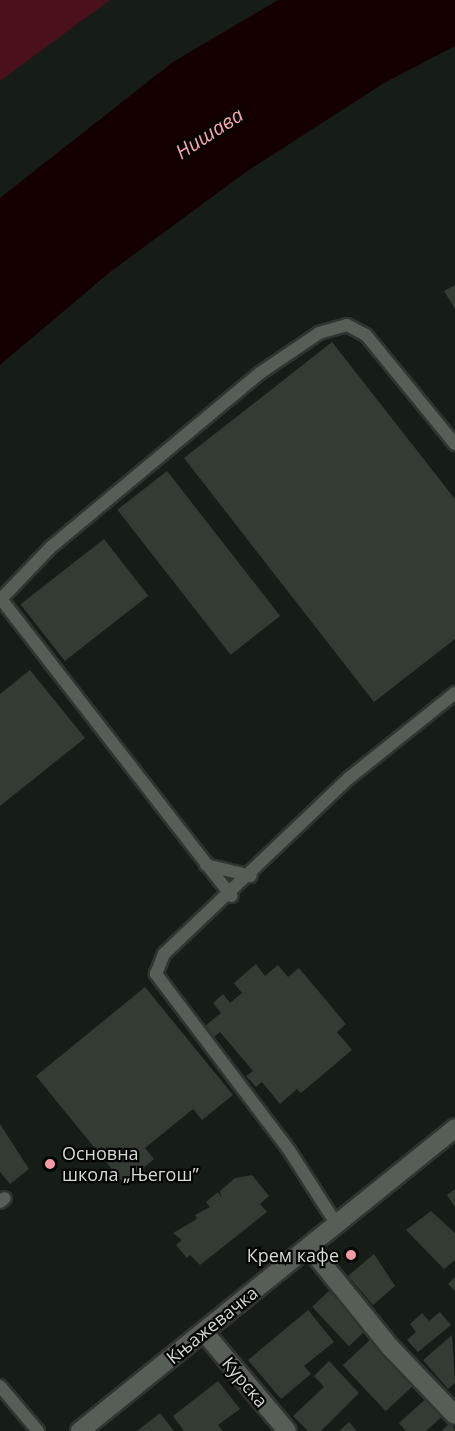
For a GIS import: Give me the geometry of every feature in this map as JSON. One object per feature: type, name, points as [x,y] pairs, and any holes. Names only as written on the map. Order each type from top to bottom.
[{"type":"main road","name":"Књажевачка","points":[[87,1429],[455,1128]]},
{"type":"main road","points":[[309,1247],[390,1347],[455,1415]]},
{"type":"main road","name":"Курска","points":[[204,1332],[287,1431]]},
{"type":"lane","points":[[231,896],[1,599],[51,547],[260,373],[319,333],[347,325],[366,335],[455,444]]},
{"type":"lane","points":[[337,1225],[290,1150],[156,974],[164,954],[231,896],[349,778],[455,693]]},
{"type":"lane","points":[[205,864],[251,876]]},
{"type":"lane","points":[[0,1386],[38,1431]]},
{"type":"shaded area","points":[[0,0],[110,0],[0,81]]},
{"type":"water","name":"Нишава","points":[[278,0],[455,0],[455,46],[384,83],[246,172],[110,272],[0,365],[0,198],[173,62]]},
{"type":"building","points":[[455,285],[455,309],[444,291]]},
{"type":"building","points":[[332,342],[455,499],[455,639],[374,702],[184,458]]},
{"type":"building","points":[[167,471],[280,616],[231,655],[117,510]]},
{"type":"building","points":[[104,539],[148,596],[65,661],[20,604]]},
{"type":"building","points":[[30,670],[85,738],[0,806],[0,694]]},
{"type":"building","points":[[256,964],[265,976],[278,965],[288,977],[299,968],[346,1024],[337,1032],[352,1050],[301,1093],[297,1089],[280,1104],[262,1082],[256,1087],[246,1076],[253,1071],[220,1032],[214,1037],[205,1026],[221,1013],[213,1003],[223,994],[230,1003],[242,993],[234,983]]},
{"type":"building","points":[[145,987],[233,1095],[202,1120],[193,1109],[145,1148],[154,1159],[124,1184],[36,1076]]},
{"type":"building","name":"Основна школа „Његош”","points":[[0,1124],[29,1169],[10,1184],[0,1172]]},
{"type":"building","points":[[252,1175],[269,1196],[260,1204],[267,1212],[200,1265],[190,1255],[187,1258],[176,1245],[182,1240],[173,1233],[197,1219],[195,1215],[210,1207],[206,1202],[218,1192],[221,1197],[220,1191],[235,1178]]},
{"type":"building","points":[[455,1189],[455,1207],[447,1195]]},
{"type":"building","points":[[431,1211],[455,1233],[455,1260],[444,1269],[406,1230]]},
{"type":"building","points":[[374,1254],[395,1286],[373,1305],[348,1276]]},
{"type":"building","points":[[455,1277],[455,1291],[448,1284]]},
{"type":"building","points":[[329,1291],[366,1330],[349,1346],[312,1307]]},
{"type":"building","points":[[308,1310],[334,1342],[304,1366],[311,1374],[281,1399],[248,1360]]},
{"type":"building","points":[[440,1312],[451,1325],[418,1352],[407,1340],[416,1332],[410,1324],[422,1313],[429,1321]]},
{"type":"building","points":[[452,1335],[455,1383],[448,1389],[423,1360]]},
{"type":"building","points":[[372,1338],[415,1384],[386,1411],[343,1365]]},
{"type":"building","points":[[329,1361],[359,1393],[321,1431],[308,1431],[293,1416],[324,1387],[314,1376]]},
{"type":"building","points":[[218,1381],[240,1409],[218,1425],[223,1431],[184,1431],[173,1416]]},
{"type":"building","points":[[429,1396],[445,1414],[426,1431],[406,1431],[399,1423]]},
{"type":"building","points":[[160,1413],[174,1431],[137,1431]]},
{"type":"building","points":[[349,1422],[357,1431],[339,1431]]},
{"type":"building","points":[[451,1422],[455,1431],[441,1431]]},
{"type":"place","name":"Основна школа „Његош”","points":[[50,1164]]},
{"type":"place","name":"Крем кафе","points":[[351,1255]]}]
